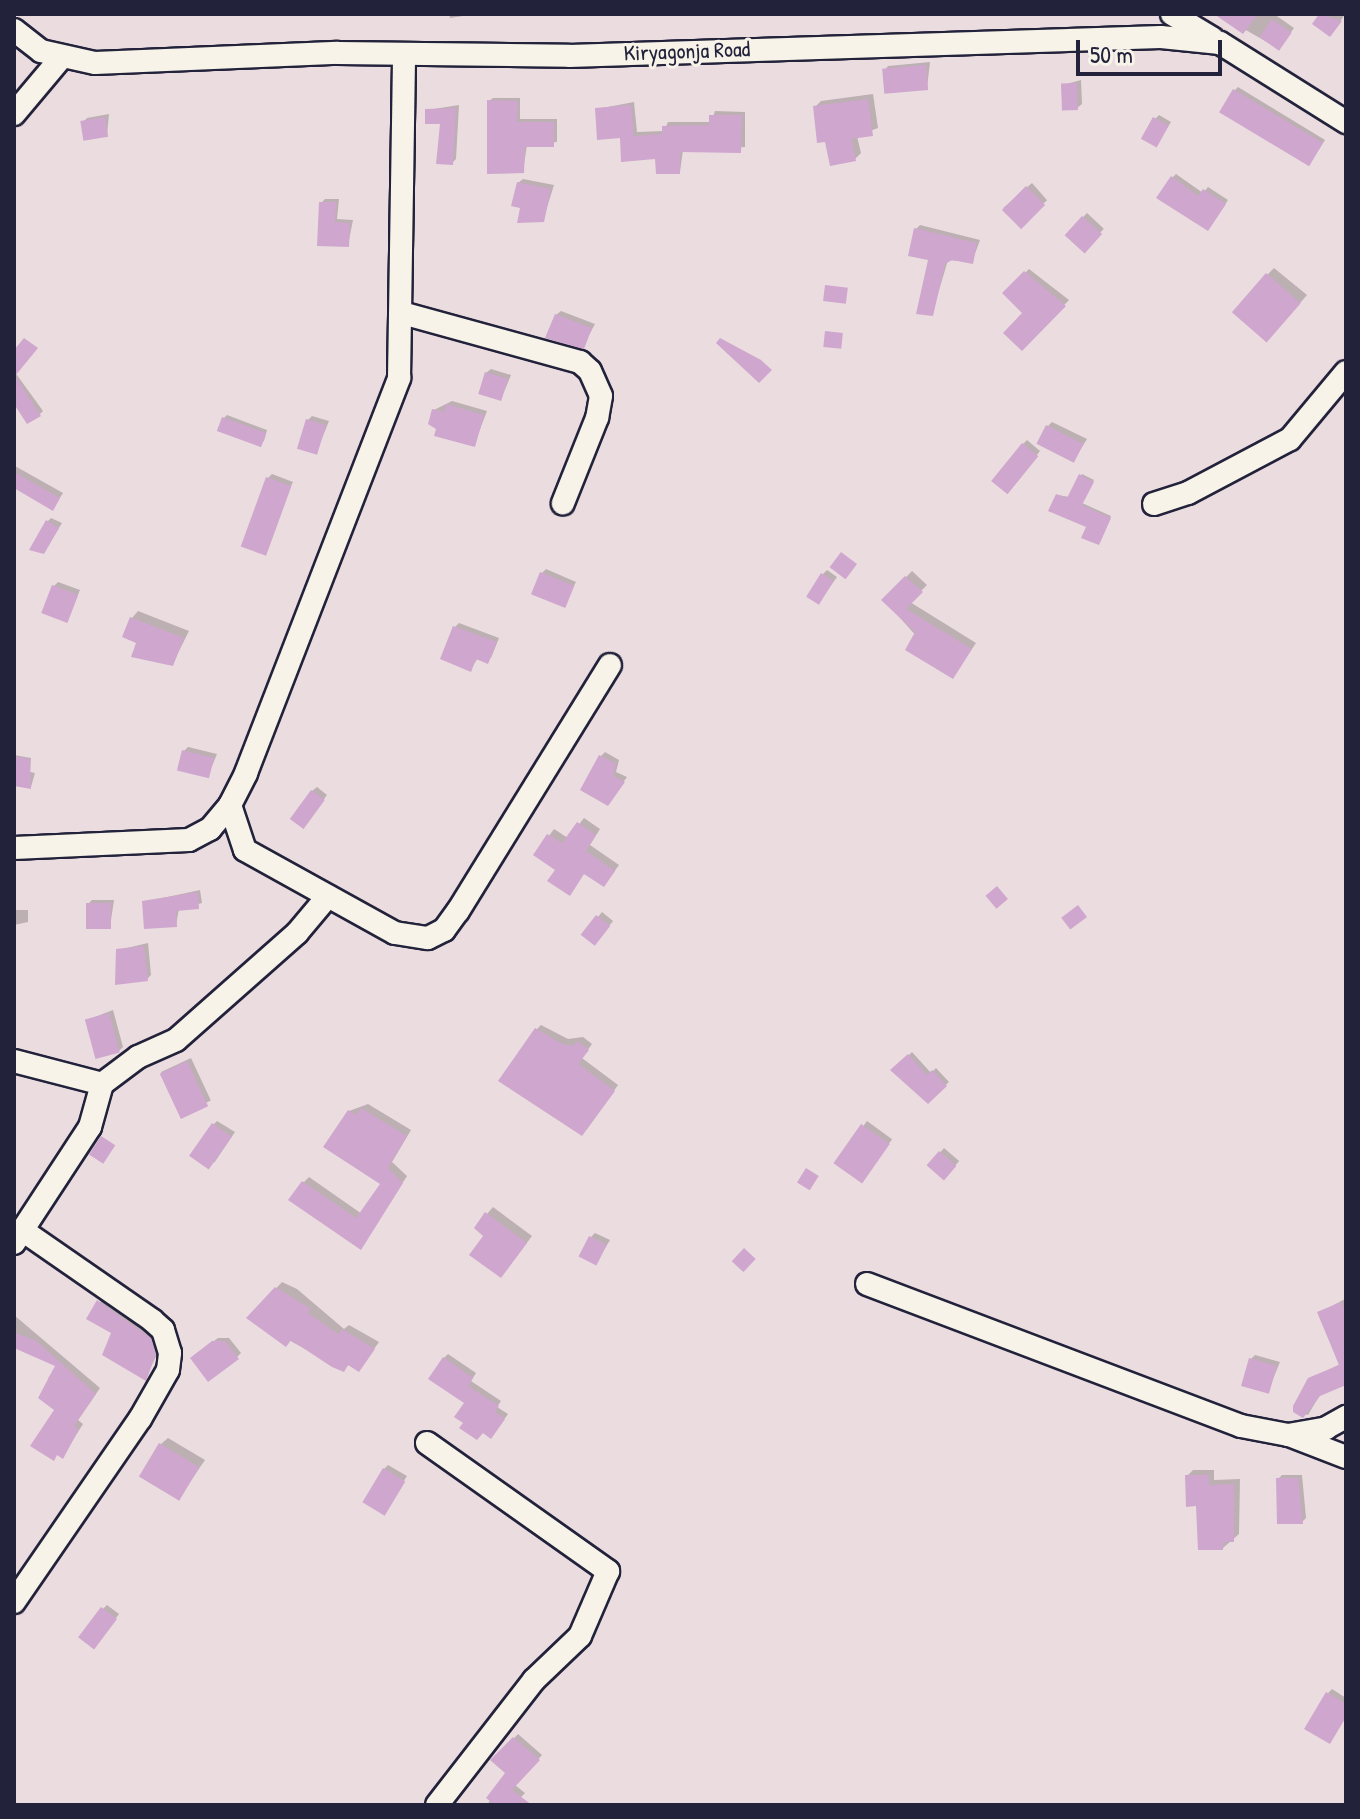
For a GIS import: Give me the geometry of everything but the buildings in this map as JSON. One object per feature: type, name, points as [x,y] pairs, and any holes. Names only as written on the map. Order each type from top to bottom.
[{"type":"street","points":[[1172,14],[1220,43]]},
{"type":"street","name":"Kiryagonja Road","points":[[14,30],[61,58],[95,63],[338,53],[404,58],[1161,37],[1220,43],[1346,122]]},
{"type":"street","points":[[14,114],[61,58]]},
{"type":"street","points":[[14,848],[189,840],[210,829],[230,805],[399,378],[404,58]]},
{"type":"street","points":[[402,313],[580,362],[590,371],[601,396],[597,418],[563,503]]},
{"type":"street","points":[[1154,504],[1188,493],[1290,439],[1346,372]]},
{"type":"street","points":[[230,805],[245,850],[412,939],[444,930],[610,665]]},
{"type":"street","points":[[14,1602],[140,1419],[168,1370],[170,1353],[163,1330],[152,1320],[18,1236],[90,1127],[102,1084],[138,1057],[176,1040],[297,933],[328,896]]},
{"type":"street","points":[[14,1061],[102,1084]]},
{"type":"street","points":[[867,1284],[1227,1421],[1288,1435],[1346,1457]]},
{"type":"street","points":[[1288,1435],[1326,1428],[1346,1417]]},
{"type":"street","points":[[427,1443],[608,1571],[580,1636],[534,1680],[437,1805]]}]
